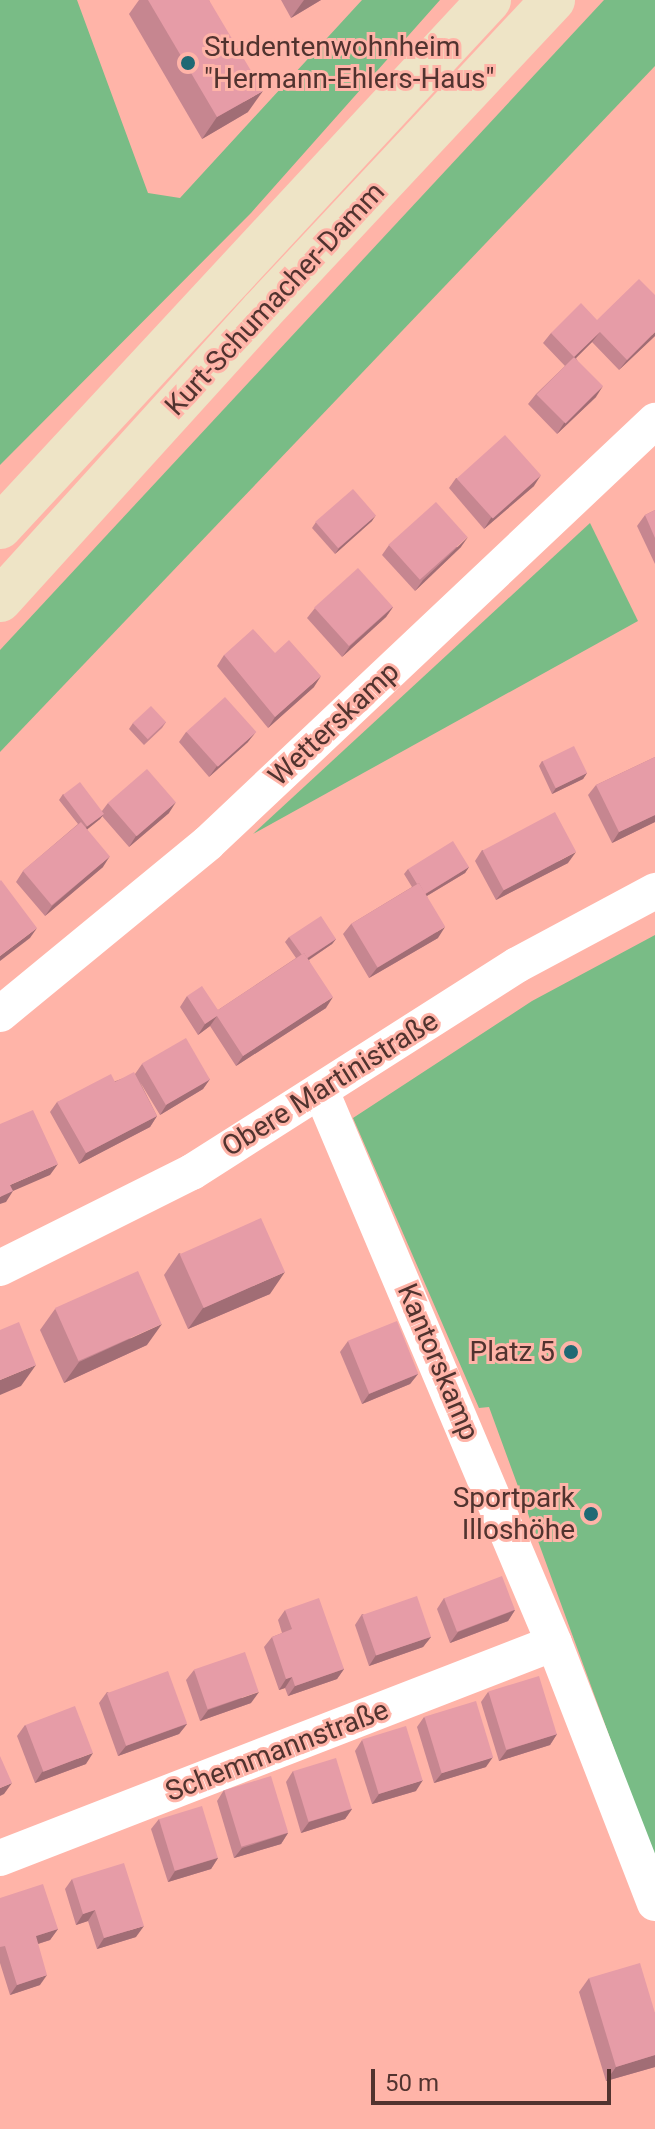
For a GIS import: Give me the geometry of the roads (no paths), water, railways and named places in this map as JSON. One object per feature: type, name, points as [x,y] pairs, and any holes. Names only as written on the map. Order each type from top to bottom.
[{"type":"main road","name":"Kurt-Schumacher-Damm","points":[[0,527],[489,0]]},
{"type":"main road","name":"Kurt-Schumacher-Damm","points":[[0,600],[262,311],[553,0]]},
{"type":"street","name":"Wetterskamp","points":[[0,1014],[208,843],[655,421]]},
{"type":"street","name":"Obere Martinistraße","points":[[0,1268],[192,1172],[517,965],[655,891]]},
{"type":"street","name":"Kantorskamp","points":[[321,1091],[435,1353],[554,1643],[655,1903]]},
{"type":"street","name":"Schemmannstraße","points":[[0,1858],[554,1643]]},
{"type":"place","name":"Studentenwohnheim \"Hermann-Ehlers-Haus\"","points":[[188,63]]},
{"type":"place","name":"Platz 5","points":[[571,1352]]},
{"type":"place","name":"Sportpark Illoshöhe","points":[[591,1514]]}]
